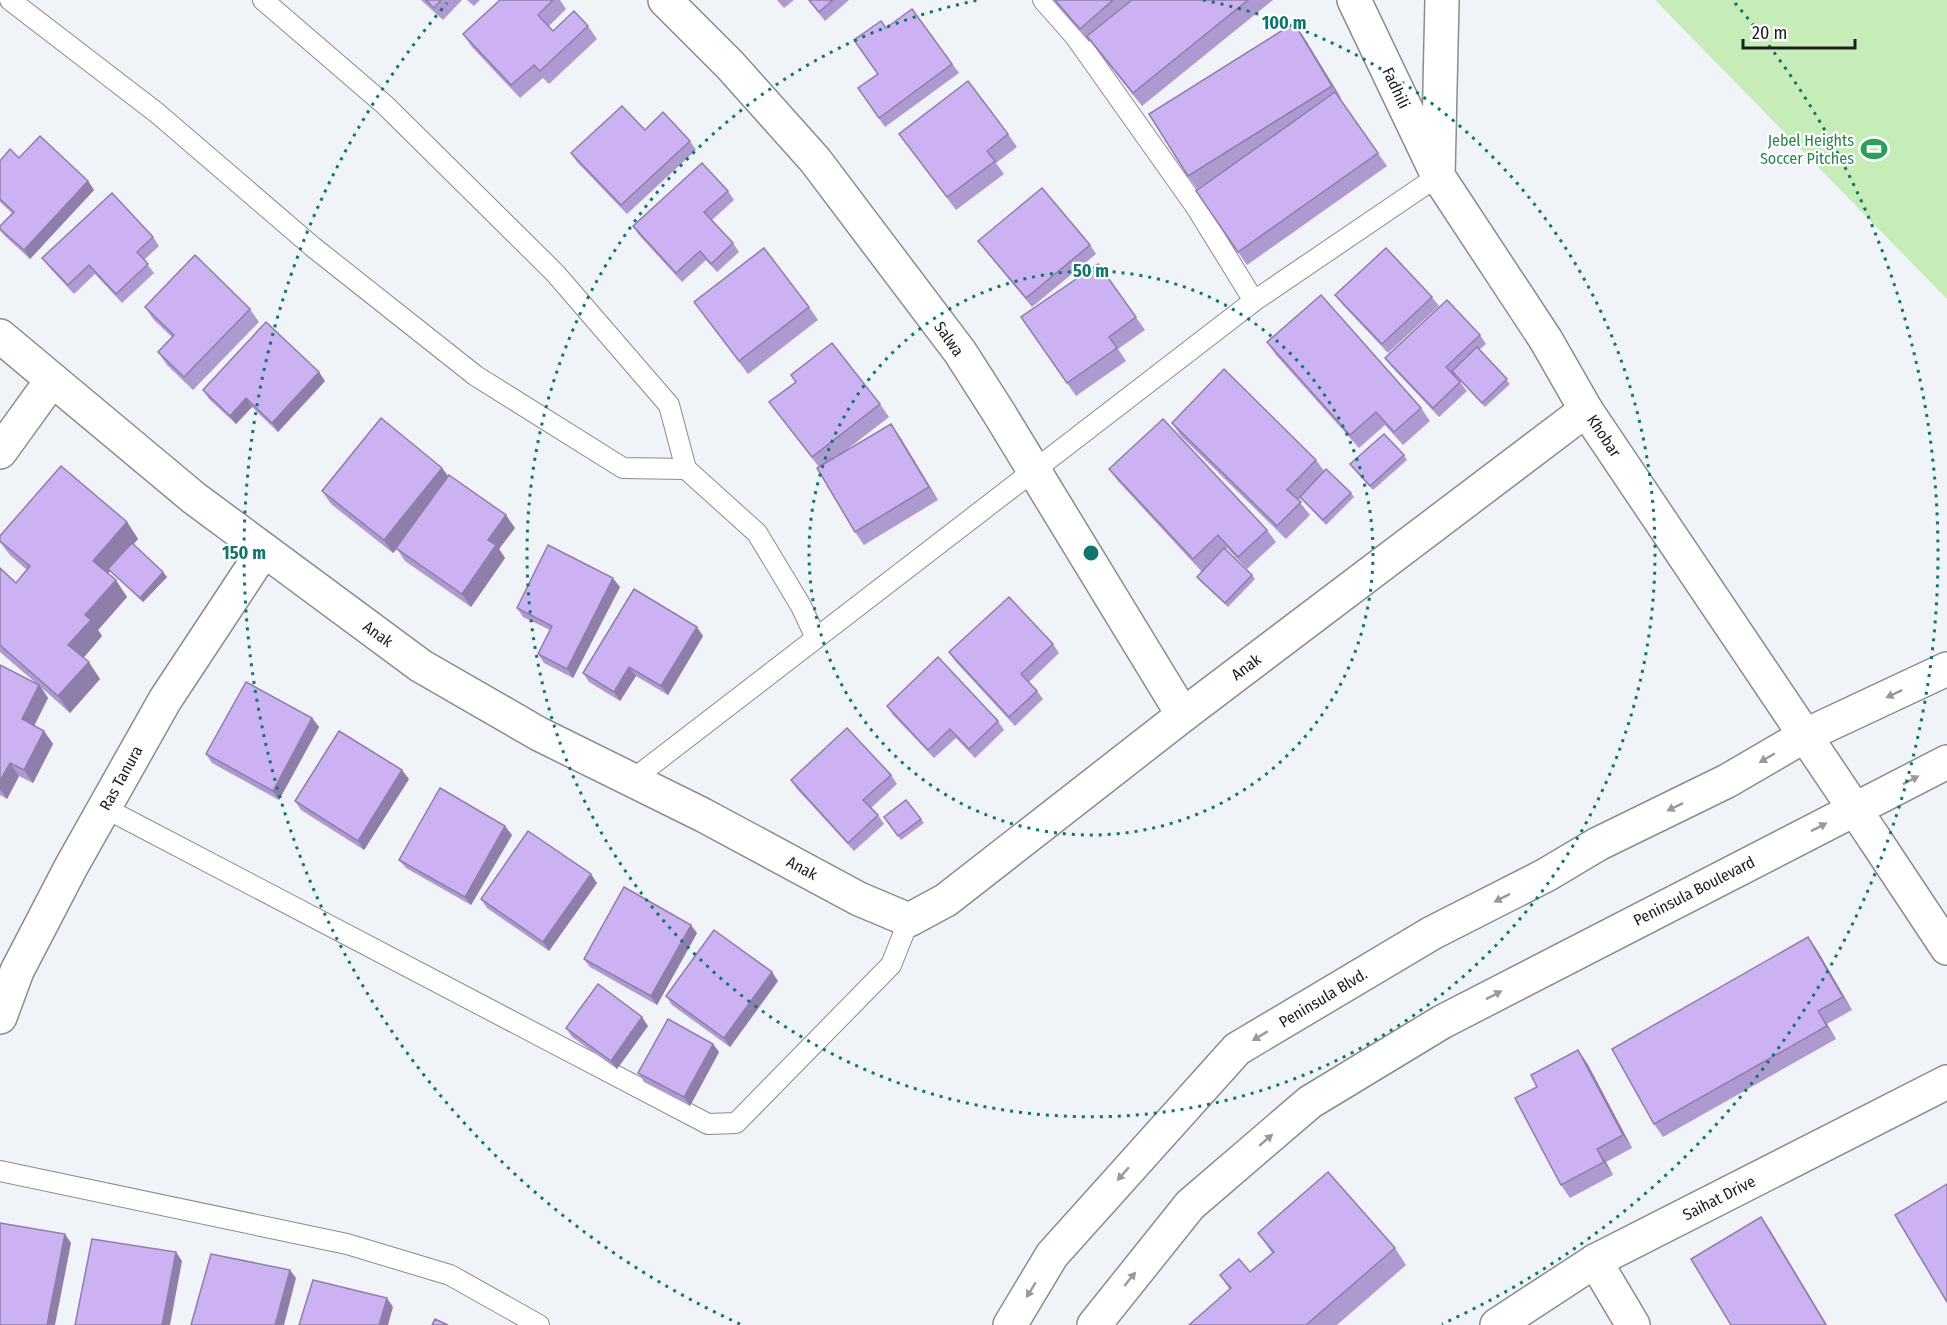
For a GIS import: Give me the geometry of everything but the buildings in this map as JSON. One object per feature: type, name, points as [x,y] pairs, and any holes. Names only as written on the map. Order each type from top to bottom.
[{"type":"street","name":"Salwa","points":[[665,0],[730,65],[816,160],[960,352],[1183,715]]},
{"type":"street","name":"Fadhili","points":[[1354,0],[1438,176]]},
{"type":"street","points":[[1438,176],[1442,0]]},
{"type":"street","name":"Khobar","points":[[1438,176],[1546,340],[1586,410],[1947,948]]},
{"type":"street","name":"Anak","points":[[0,336],[194,498],[421,666],[539,735],[632,780],[859,899],[909,920],[946,900],[1183,715],[1586,410]]},
{"type":"street","points":[[0,452],[52,380]]},
{"type":"street","name":"Ras Tanura","points":[[0,1017],[9,969],[105,808],[165,700],[264,550]]},
{"type":"street","points":[[1806,735],[1947,669]]},
{"type":"street","name":"Peninsula Blvd.","points":[[1010,1325],[1052,1255],[1237,1049],[1432,933],[1546,875],[1598,844],[1727,781],[1806,735]]},
{"type":"street","name":"Peninsula Boulevard","points":[[1095,1325],[1199,1198],[1310,1102],[1442,1022],[1947,762]]},
{"type":"street","name":"Saihat Drive","points":[[1497,1325],[1595,1261],[1947,1082]]},
{"type":"street","points":[[1595,1261],[1633,1325]]},
{"type":"lane","points":[[10,0],[157,112],[314,247],[476,376],[623,468],[686,469]]},
{"type":"lane","points":[[263,0],[385,105],[555,273],[669,405],[686,469],[757,533],[801,606],[816,638]]},
{"type":"lane","points":[[1043,0],[1074,35],[1196,207],[1254,301]]},
{"type":"lane","points":[[632,780],[1254,301],[1438,176]]},
{"type":"lane","points":[[105,808],[708,1124],[736,1123],[891,965],[909,920]]},
{"type":"lane","points":[[0,1171],[347,1244],[450,1275],[539,1325]]},
{"type":"green space","name":"Jebel Heights Soccer Pitches","points":[[1655,0],[1947,0],[1947,299]]},
{"type":"place","name":"Jebel Heights Soccer Pitches","points":[[1874,149]]}]
